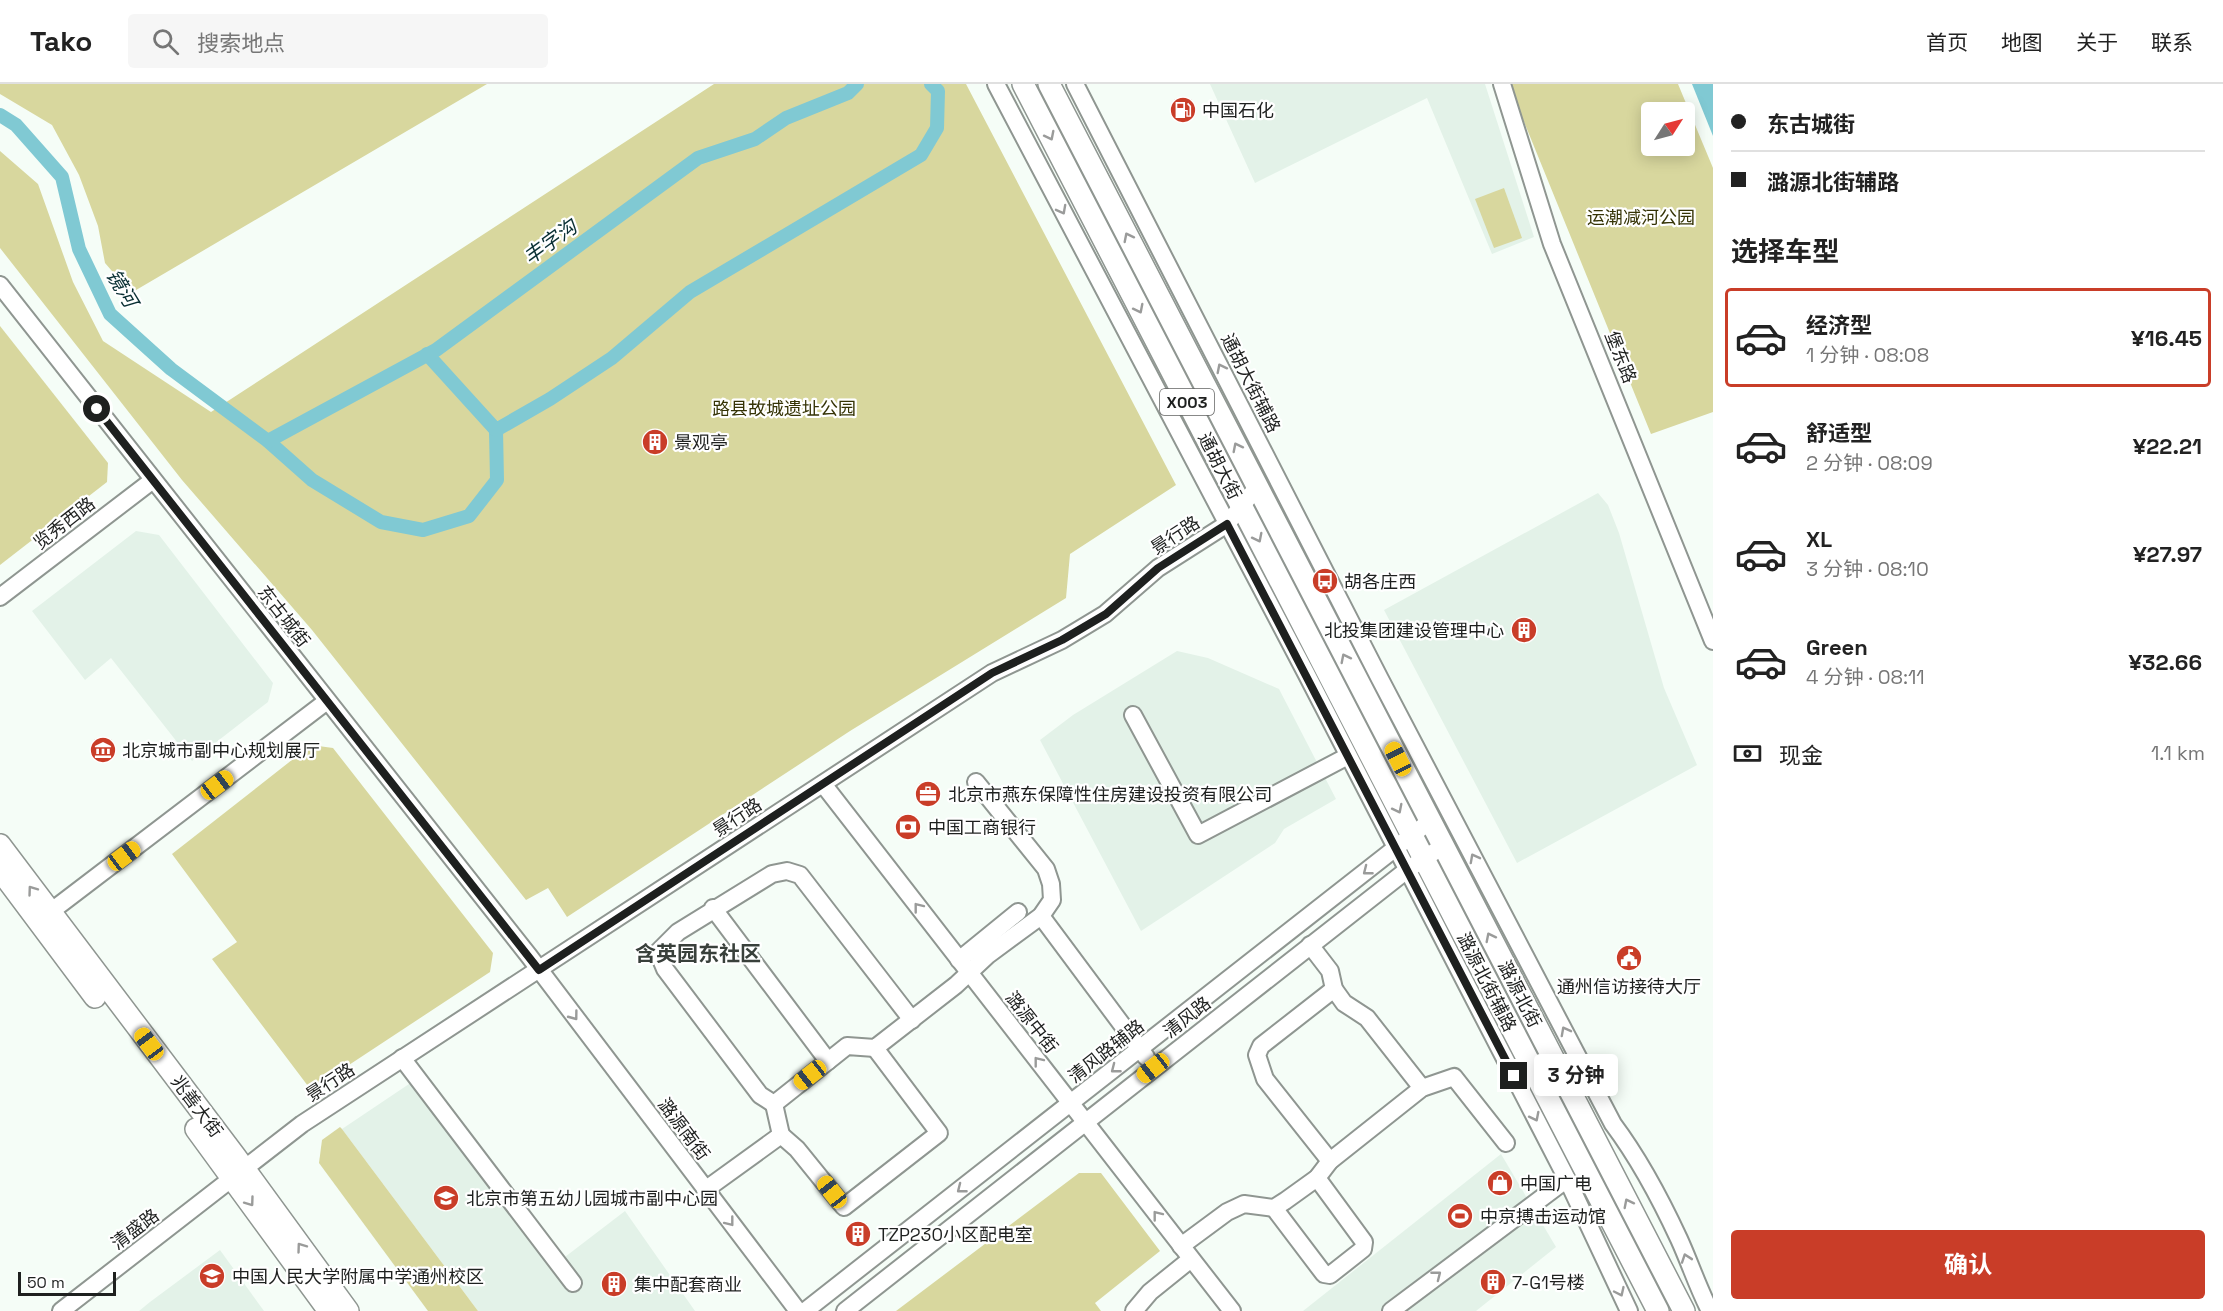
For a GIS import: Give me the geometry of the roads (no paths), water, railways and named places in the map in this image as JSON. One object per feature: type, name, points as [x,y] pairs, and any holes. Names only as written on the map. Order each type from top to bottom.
[{"type":"main road","name":"通胡大街","points":[[1023,84],[1353,719]]},
{"type":"main road","name":"通胡大街","points":[[1049,84],[1372,710]]},
{"type":"main road","name":"潞源北街","points":[[1372,710],[1684,1311]]},
{"type":"main road","name":"潞源北街","points":[[1353,719],[1415,864],[1658,1311]]},
{"type":"main road","name":"兆善大街","points":[[0,845],[43,917]]},
{"type":"main road","name":"兆善大街","points":[[0,870],[43,917],[239,1174],[348,1311]]},
{"type":"main road","name":"兆善大街","points":[[239,1174],[329,1311]]},
{"type":"street","points":[[996,84],[1348,756],[1404,842]]},
{"type":"street","name":"通胡大街辅路","points":[[1075,84],[1613,1124],[1640,1160],[1681,1242],[1694,1280],[1710,1311]]},
{"type":"street","name":"堡东路","points":[[1502,84],[1552,244],[1713,641]]},
{"type":"street","name":"东古城街","points":[[0,285],[539,970]]},
{"type":"street","name":"览秀西路","points":[[0,597],[153,480]]},
{"type":"street","name":"景行路","points":[[239,1174],[302,1124],[992,673],[1062,640],[1106,614],[1158,568],[1227,524],[1258,486]]},
{"type":"street","points":[[43,917],[327,702]]},
{"type":"street","points":[[1133,715],[1198,836],[1348,756]]},
{"type":"street","points":[[964,966],[988,955],[1041,916],[1052,900],[1052,884],[1046,870],[976,782]]},
{"type":"street","name":"潞源中街","points":[[824,784],[1232,1311]]},
{"type":"street","name":"清风路辅路","points":[[806,1311],[1430,821]]},
{"type":"street","name":"清风路","points":[[845,1311],[1310,945],[1415,864],[1443,846]]},
{"type":"street","name":"潞源北街辅路","points":[[1415,864],[1629,1311]]},
{"type":"street","points":[[875,1048],[939,1133],[844,1207],[797,1149],[780,1135],[774,1104],[760,1095],[665,969],[658,952],[678,932],[713,908],[772,874],[787,871],[800,875],[912,1020]]},
{"type":"street","points":[[713,908],[828,1061]]},
{"type":"street","points":[[774,1104],[847,1046],[875,1048],[912,1020],[1018,912]]},
{"type":"street","points":[[1041,916],[1153,1068]]},
{"type":"street","points":[[1310,945],[1330,971],[1334,989],[1344,1003],[1367,1018],[1422,1088]]},
{"type":"street","name":"潞源南街","points":[[539,970],[798,1311]]},
{"type":"street","points":[[1330,1161],[1265,1079],[1257,1055],[1261,1046],[1334,989]]},
{"type":"street","points":[[402,1058],[573,1283]]},
{"type":"street","points":[[1134,1311],[1186,1253],[1227,1212],[1244,1204],[1274,1208],[1317,1178],[1330,1161],[1422,1088],[1454,1077],[1506,1143]]},
{"type":"street","points":[[705,1190],[780,1135]]},
{"type":"street","name":"清盛路","points":[[61,1311],[239,1174]]},
{"type":"street","points":[[1274,1208],[1324,1274],[1330,1275],[1363,1249],[1364,1242],[1317,1178]]},
{"type":"street","points":[[1391,1311],[1567,1179]]},
{"type":"water","points":[[1692,84],[1713,84],[1713,136]]},
{"type":"waterway","name":"丰字沟","points":[[268,441],[436,350],[698,158],[755,139],[786,118],[848,93],[857,84]]},
{"type":"waterway","points":[[427,354],[496,430],[550,399],[612,358],[690,292],[921,155],[937,128],[938,91],[931,84]]},
{"type":"waterway","name":"镜河","points":[[0,115],[16,125],[62,177],[79,249],[110,314],[171,369],[268,441],[312,480],[381,522],[423,530],[469,516],[497,480],[496,430]]},
{"type":"place","name":"中国石化","points":[[1183,110]]},
{"type":"place","name":"景观亭","points":[[655,442]]},
{"type":"place","name":"胡各庄西","points":[[1325,581]]},
{"type":"place","name":"北投集团建设管理中心","points":[[1524,630]]},
{"type":"place","name":"北京城市副中心规划展厅","points":[[103,750]]},
{"type":"place","name":"北京市燕东保障性住房建设投资有限公司","points":[[928,794]]},
{"type":"place","name":"中国工商银行","points":[[908,827]]},
{"type":"place","name":"通州信访接待大厅","points":[[1629,958]]},
{"type":"place","name":"中国广电","points":[[1500,1183]]},
{"type":"place","name":"北京市第五幼儿园城市副中心园","points":[[446,1198]]},
{"type":"place","name":"中京搏击运动馆","points":[[1460,1216]]},
{"type":"place","name":"TZP230小区配电室","points":[[858,1234]]},
{"type":"place","name":"中国人民大学附属中学通州校区","points":[[212,1276]]},
{"type":"place","name":"7-G1号楼","points":[[1493,1282]]},
{"type":"place","name":"集中配套商业","points":[[614,1284]]},
{"type":"district","name":"含英园东社区","points":[[698,953]]},
{"type":"park label","name":"运潮减河公园","points":[[1641,217]]},
{"type":"park label","name":"路县故城遗址公园","points":[[784,408]]}]
